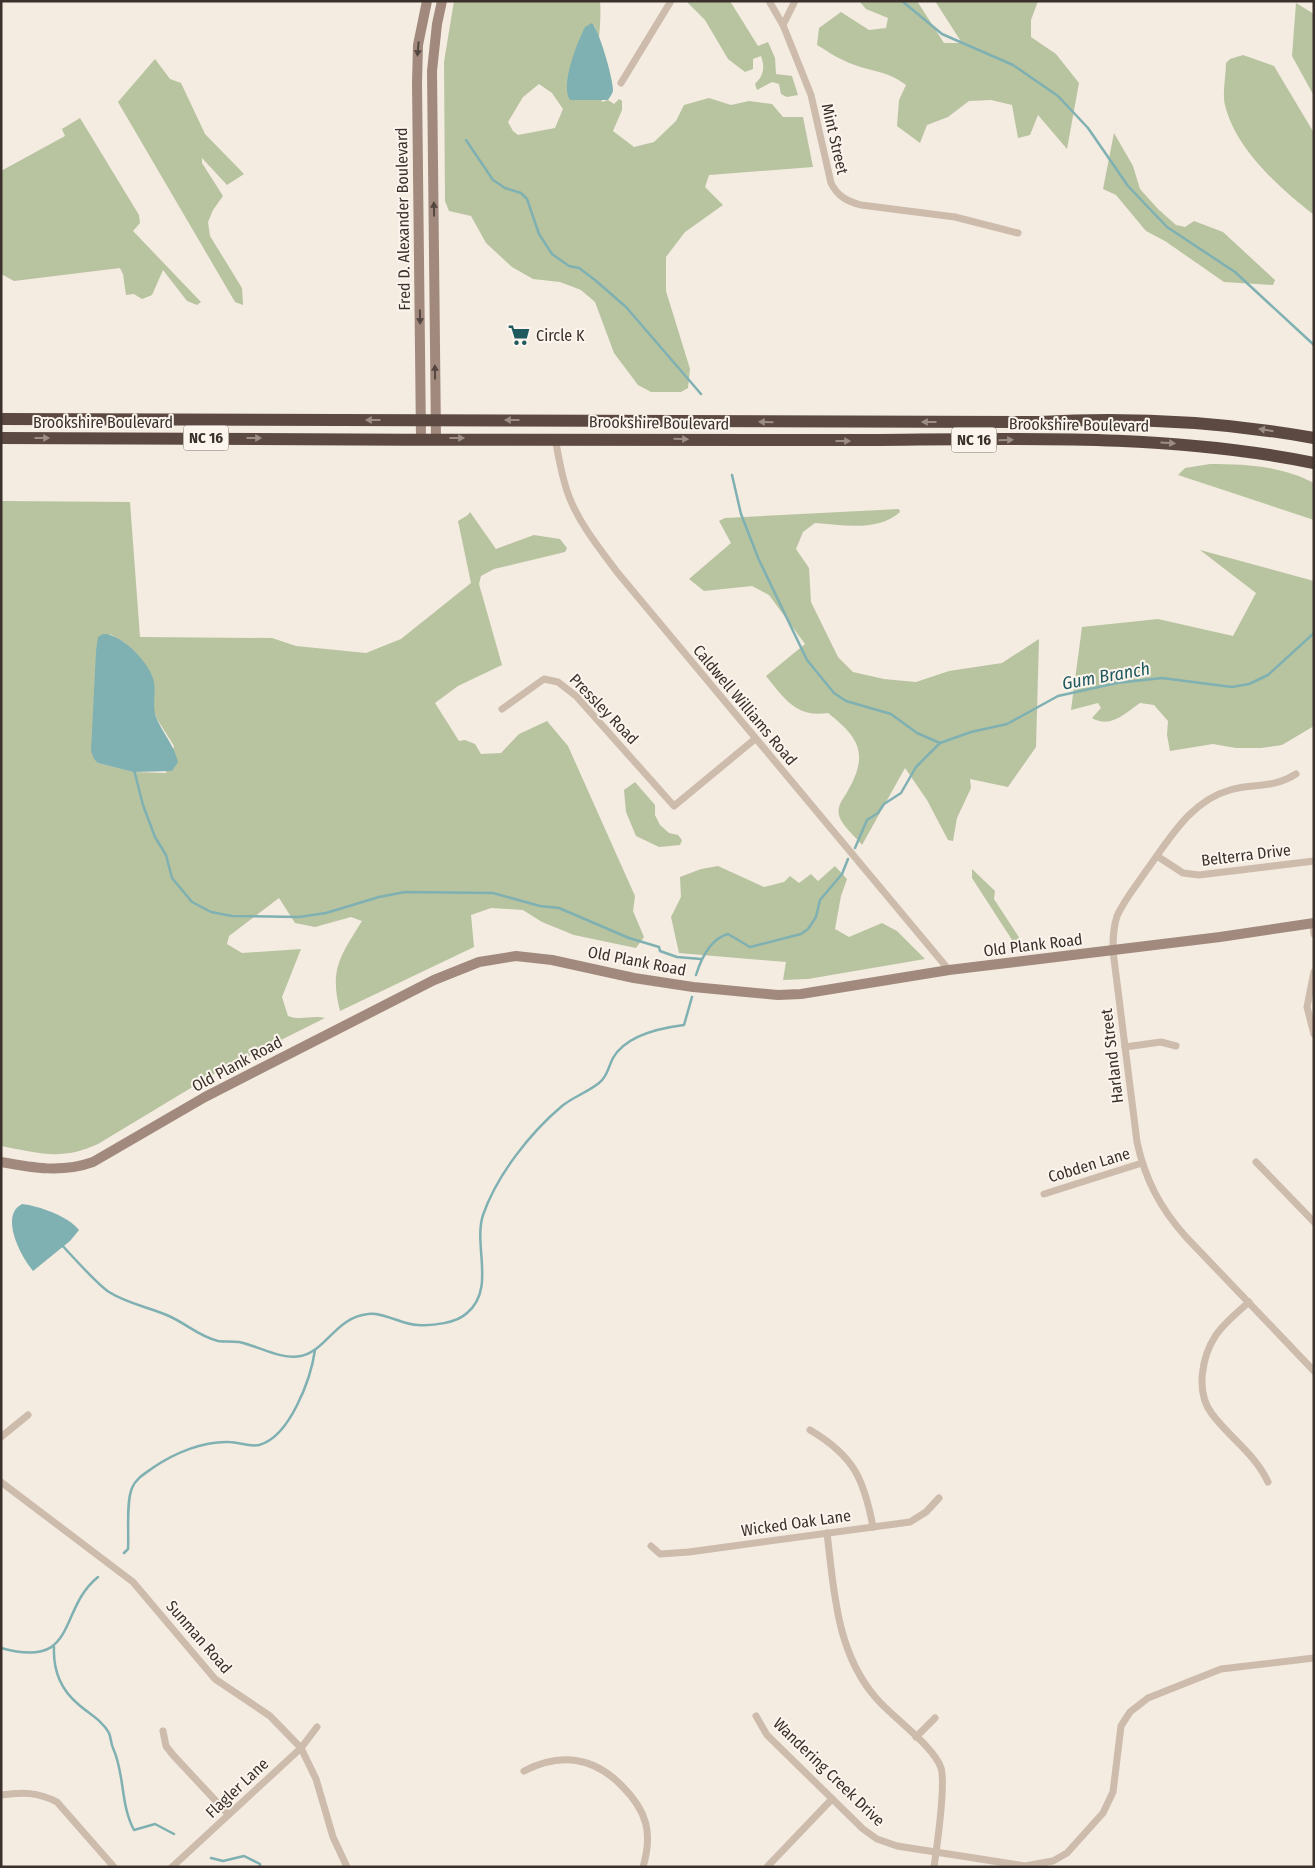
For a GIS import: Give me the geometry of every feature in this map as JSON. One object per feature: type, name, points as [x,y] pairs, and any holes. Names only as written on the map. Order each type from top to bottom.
[{"type":"highway","name":"Brookshire Boulevard","points":[[1,419],[1040,422],[1119,420],[1245,426],[1314,438]]},
{"type":"highway","points":[[82,438],[134,432],[196,430],[209,426],[212,420]]},
{"type":"highway","points":[[212,438],[220,429],[279,426],[309,420]]},
{"type":"highway","points":[[477,438],[497,431],[541,431],[546,426],[547,420]]},
{"type":"highway","points":[[555,438],[565,432],[611,433],[685,421]]},
{"type":"highway","name":"Brookshire Boulevard","points":[[1,438],[555,438],[916,441],[1080,439],[1171,443],[1241,449],[1314,464]]},
{"type":"street","name":"Fred D. Alexander Boulevard","points":[[421,438],[417,83],[418,45],[426,1]]},
{"type":"street","name":"Fred D. Alexander Boulevard","points":[[436,438],[432,71],[437,24],[442,1]]},
{"type":"street","points":[[621,83],[671,1]]},
{"type":"street","name":"Mint Street","points":[[769,1],[783,25],[811,95],[832,183],[839,196],[861,205],[955,216],[1018,233]]},
{"type":"street","points":[[783,25],[795,1]]},
{"type":"street","name":"Caldwell Williams Road","points":[[555,438],[568,494],[593,539],[678,648],[949,970]]},
{"type":"street","name":"Pressley Road","points":[[502,709],[544,679],[558,682],[576,696],[674,806],[755,739]]},
{"type":"street","name":"Harland Street","points":[[1296,774],[1282,783],[1230,790],[1209,800],[1177,827],[1128,897],[1118,916],[1113,930],[1113,950],[1135,1128],[1142,1163],[1156,1196],[1167,1215],[1314,1371]]},
{"type":"street","name":"Belterra Drive","points":[[1157,856],[1183,873],[1199,875],[1314,861]]},
{"type":"street","name":"Old Plank Road","points":[[1,1162],[45,1170],[73,1168],[92,1162],[212,1093],[434,980],[463,967],[495,958],[532,957],[664,983],[778,995],[815,992],[949,970],[1313,927]]},
{"type":"street","points":[[1314,972],[1307,1007],[1314,1034]]},
{"type":"street","points":[[1125,1047],[1161,1042],[1176,1046]]},
{"type":"street","points":[[1256,1162],[1314,1222]]},
{"type":"street","name":"Cobden Lane","points":[[1044,1194],[1142,1163]]},
{"type":"street","points":[[1248,1302],[1223,1327],[1212,1343],[1202,1374],[1202,1390],[1212,1415],[1260,1466],[1268,1482]]},
{"type":"street","points":[[1,1438],[28,1415]]},
{"type":"street","points":[[810,1430],[826,1439],[852,1464],[866,1490],[873,1527]]},
{"type":"street","name":"Sunman Road","points":[[1,1482],[134,1582],[215,1679],[270,1716],[301,1748],[316,1779],[333,1837],[347,1867]]},
{"type":"street","name":"Wicked Oak Lane","points":[[651,1546],[660,1554],[689,1552],[910,1522],[926,1512],[939,1498]]},
{"type":"street","points":[[827,1533],[835,1606],[844,1640],[853,1663],[875,1696],[934,1756],[941,1769],[937,1851],[934,1867]]},
{"type":"street","name":"Wandering Creek Drive","points":[[756,1716],[767,1735],[832,1800],[877,1839],[897,1846],[1025,1866],[1053,1861],[1067,1853],[1104,1813],[1113,1792],[1121,1726],[1130,1712],[1148,1698],[1221,1669],[1314,1658]]},
{"type":"street","points":[[916,1737],[935,1718]]},
{"type":"street","name":"Flagler Lane","points":[[172,1867],[301,1748],[317,1727]]},
{"type":"street","points":[[163,1731],[166,1746],[173,1756],[228,1814]]},
{"type":"street","points":[[524,1771],[546,1762],[574,1759],[599,1767],[610,1774],[635,1799],[644,1818],[649,1840],[643,1867]]},
{"type":"street","points":[[1,1795],[28,1793],[47,1797],[57,1802],[114,1867]]},
{"type":"street","points":[[766,1867],[832,1800]]},
{"type":"green space","points":[[454,1],[600,1],[599,38],[594,24],[602,102],[608,100],[614,104],[619,99],[622,101],[622,110],[613,131],[634,147],[654,142],[676,121],[684,105],[709,98],[731,105],[749,101],[772,104],[783,117],[803,117],[813,167],[709,175],[705,187],[723,205],[685,232],[666,257],[666,291],[690,369],[688,388],[681,392],[651,392],[638,385],[614,353],[595,302],[581,290],[560,282],[533,279],[512,267],[486,243],[471,216],[449,211],[445,201],[444,62]],"holes":[[[539,84],[552,93],[563,109],[555,128],[518,135],[513,131],[508,122],[523,97]]]},
{"type":"green space","points":[[686,1],[730,1],[758,46],[768,42],[775,58],[776,74],[792,76],[798,95],[787,97],[781,94],[779,84],[772,82],[757,90],[755,84],[763,71],[761,56],[753,59],[753,69],[745,72],[728,59],[705,20]]},
{"type":"green space","points":[[859,1],[917,1],[944,43],[962,43],[935,1],[1038,1],[1031,20],[1031,37],[1056,54],[1079,83],[1067,149],[1038,115],[1030,135],[1018,138],[1012,105],[991,100],[969,101],[948,117],[927,125],[920,143],[897,126],[899,100],[906,85],[884,73],[853,65],[817,45],[819,28],[841,12],[869,30],[886,28],[888,18],[866,9]]},
{"type":"green space","points":[[1296,3],[1314,14],[1314,96],[1292,56]]},
{"type":"green space","points":[[1243,55],[1274,66],[1314,133],[1314,215],[1273,180],[1260,166],[1239,137],[1231,121],[1224,100],[1226,63],[1230,59]]},
{"type":"green space","points":[[155,59],[170,79],[181,83],[205,134],[244,174],[227,185],[202,158],[202,163],[223,196],[213,210],[208,222],[210,236],[242,288],[243,305],[235,302],[118,102]]},
{"type":"green space","points":[[80,118],[139,215],[140,223],[133,231],[201,302],[197,305],[187,301],[163,270],[152,295],[142,299],[134,294],[126,295],[123,274],[120,268],[14,281],[1,274],[1,171],[65,136],[62,129]]},
{"type":"green space","points":[[1114,133],[1133,166],[1140,189],[1158,209],[1176,225],[1185,227],[1194,221],[1223,232],[1275,280],[1273,285],[1224,282],[1165,241],[1146,231],[1116,195],[1103,189]]},
{"type":"green space","points":[[1210,464],[1263,467],[1302,477],[1314,483],[1314,520],[1178,475],[1185,468]]},
{"type":"green space","points":[[1,501],[130,502],[140,637],[272,638],[296,646],[366,653],[401,639],[471,583],[458,521],[470,512],[496,549],[534,535],[560,539],[567,548],[565,552],[494,569],[481,576],[479,584],[502,665],[458,686],[435,703],[459,741],[465,740],[475,744],[481,754],[501,753],[519,734],[547,721],[568,746],[635,896],[633,911],[644,937],[636,948],[574,935],[542,922],[523,910],[491,908],[471,915],[474,947],[340,1011],[336,984],[339,963],[362,921],[351,917],[315,927],[295,923],[279,898],[229,936],[227,944],[242,953],[301,949],[282,997],[288,1016],[297,1018],[325,1018],[219,1071],[98,1144],[61,1154],[39,1153],[1,1146]],"holes":[[[110,634],[125,643],[157,719],[174,746],[166,773],[134,772],[98,763]]]},
{"type":"green space","points":[[899,509],[900,512],[891,518],[871,525],[848,526],[815,523],[803,532],[796,549],[809,568],[811,602],[838,657],[853,672],[884,679],[916,682],[949,671],[1002,663],[1039,639],[1036,747],[1008,787],[970,779],[971,788],[957,818],[953,841],[948,840],[927,800],[905,768],[862,845],[840,819],[839,812],[840,804],[858,769],[858,749],[854,740],[848,731],[828,713],[817,714],[807,712],[792,705],[766,676],[805,644],[769,595],[752,586],[704,591],[689,579],[731,543],[719,521],[725,518]]},
{"type":"green space","points":[[1200,550],[1314,581],[1314,726],[1282,745],[1261,748],[1236,748],[1213,744],[1170,751],[1167,735],[1168,721],[1154,705],[1140,703],[1118,718],[1105,722],[1092,718],[1101,708],[1098,703],[1071,710],[1082,627],[1158,619],[1233,636],[1256,593]]},
{"type":"green space","points":[[635,782],[655,805],[655,815],[660,825],[669,833],[678,835],[682,840],[680,845],[659,847],[636,836],[626,812],[624,790]]},
{"type":"green space","points":[[718,866],[764,887],[784,882],[790,876],[799,883],[811,874],[818,881],[835,866],[847,879],[841,896],[835,929],[849,937],[882,923],[897,931],[925,959],[808,979],[783,980],[786,962],[679,953],[671,917],[681,897],[680,877],[701,869]]},
{"type":"green space","points":[[972,869],[995,891],[994,899],[1022,942],[1014,943],[972,878]]},
{"type":"water","points":[[592,23],[605,55],[611,75],[613,91],[608,100],[570,100],[567,93],[567,85],[571,64],[585,27]]},
{"type":"water","points":[[103,634],[110,635],[126,644],[141,659],[152,675],[156,717],[178,762],[172,771],[133,772],[98,763],[94,759],[91,751],[96,651],[98,637]]},
{"type":"water","points":[[22,1204],[53,1212],[68,1220],[79,1230],[70,1241],[33,1271],[22,1255],[12,1226],[12,1217],[16,1209]]},
{"type":"waterway","points":[[902,1],[942,34],[1013,65],[1058,96],[1088,128],[1128,186],[1167,227],[1235,272],[1314,345]]},
{"type":"waterway","points":[[466,140],[493,180],[505,188],[521,193],[527,199],[539,234],[552,254],[569,266],[579,268],[626,307],[701,394]]},
{"type":"waterway","points":[[732,475],[741,514],[759,560],[807,660],[834,693],[846,701],[891,714],[917,733],[940,743]]},
{"type":"waterway","name":"Gum Branch","points":[[855,848],[867,820],[878,813],[884,804],[901,793],[916,767],[940,743],[971,732],[1007,724],[1058,696],[1117,683],[1162,678],[1232,687],[1249,684],[1268,675],[1314,633]]},
{"type":"waterway","points":[[134,770],[143,805],[155,837],[166,855],[172,878],[192,902],[211,912],[232,916],[299,917],[326,913],[379,897],[405,892],[493,893],[540,906],[559,908],[629,938],[659,947],[660,951],[677,957],[701,959]]},
{"type":"waterway","name":"Gum Branch","points":[[696,975],[707,950],[716,940],[728,934],[750,947],[801,934],[808,929],[816,917],[820,900],[842,874],[848,859]]},
{"type":"waterway","points":[[61,1244],[98,1283],[116,1296],[169,1316],[211,1339],[239,1342],[285,1356],[293,1357],[310,1353],[318,1348],[339,1327],[357,1316],[368,1314],[381,1315],[418,1325],[437,1324],[457,1319],[467,1313],[476,1303],[480,1292],[482,1280],[480,1240],[483,1215],[497,1185],[516,1156],[538,1129],[562,1106],[602,1080],[613,1058],[626,1044],[644,1034],[684,1025],[692,997]]},
{"type":"waterway","points":[[124,1553],[128,1549],[128,1509],[130,1494],[134,1484],[154,1467],[171,1457],[199,1446],[219,1442],[259,1445],[270,1440],[280,1431],[297,1405],[309,1376],[315,1350]]},
{"type":"waterway","points":[[1,1648],[26,1653],[43,1651],[55,1644],[63,1633],[85,1590],[98,1577]]},
{"type":"waterway","points":[[54,1647],[56,1671],[62,1685],[72,1698],[99,1721],[109,1733],[117,1758],[126,1810],[134,1830],[155,1824],[174,1834]]},
{"type":"waterway","points":[[211,1858],[223,1861],[244,1856],[260,1864],[260,1867]]},
{"type":"place","name":"Circle K","points":[[519,335]]}]
